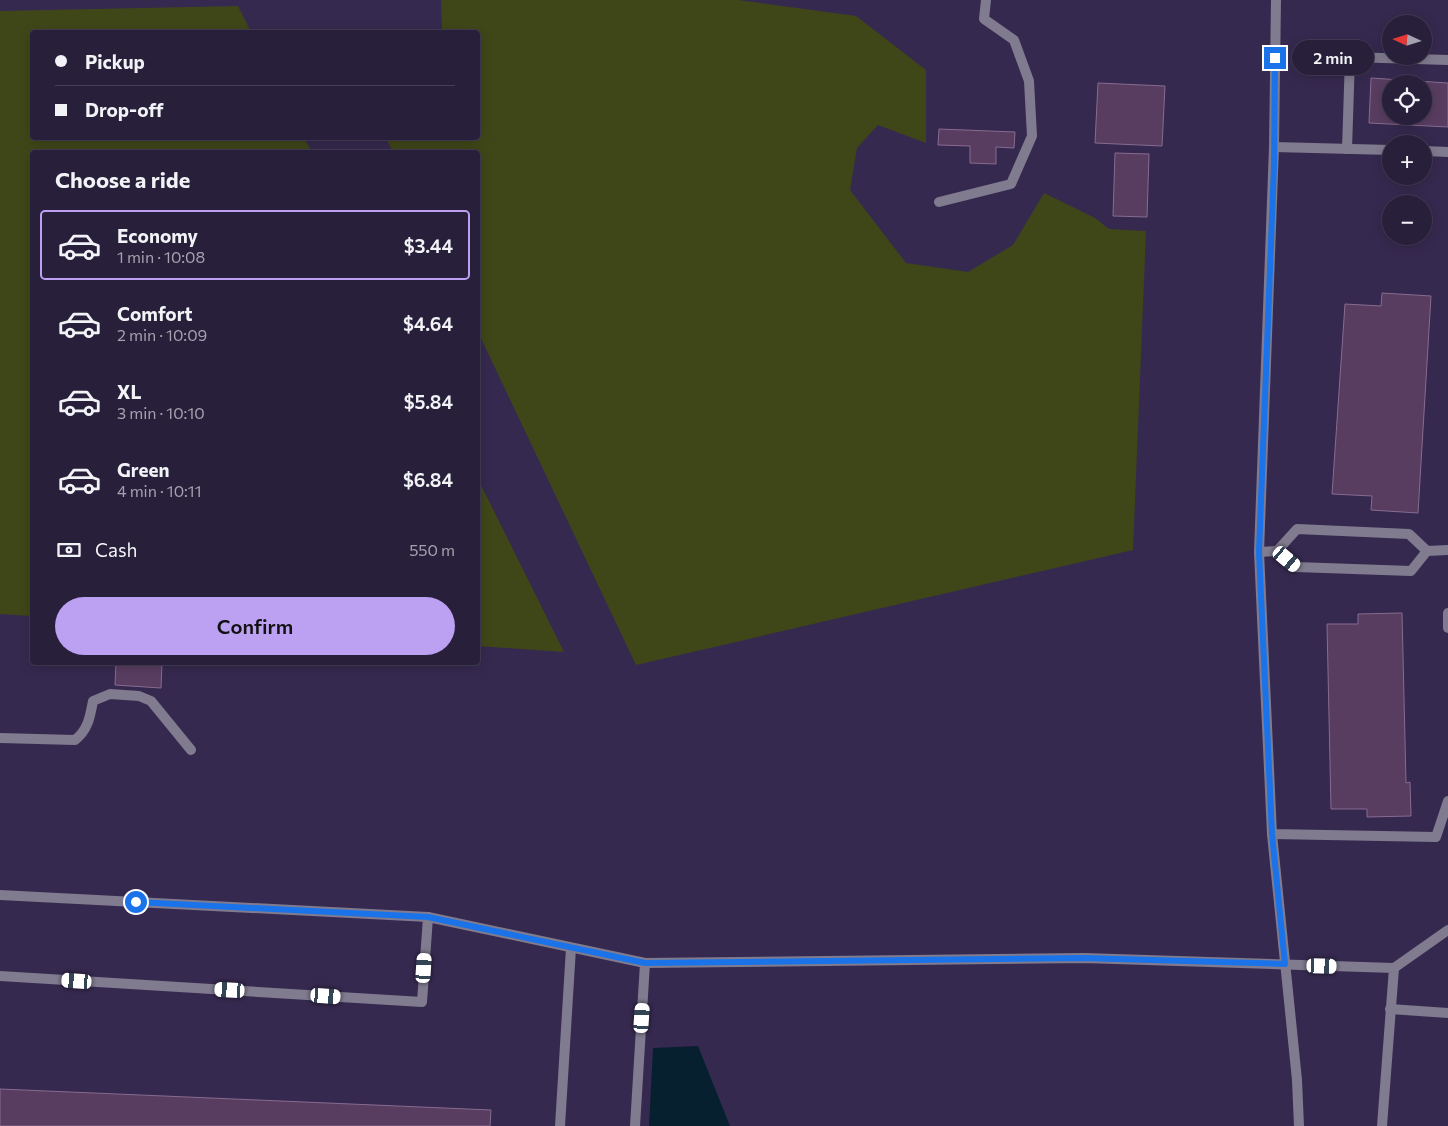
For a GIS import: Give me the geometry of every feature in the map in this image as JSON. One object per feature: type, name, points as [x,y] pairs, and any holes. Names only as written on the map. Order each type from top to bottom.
[{"type":"lane","points":[[939,202],[1011,184],[1032,136],[1029,81],[1014,40],[984,19],[986,0]]},
{"type":"lane","points":[[1276,0],[1274,147],[1259,552],[1272,834],[1297,1080],[1299,1126]]},
{"type":"lane","points":[[1346,149],[1350,57],[1448,60]]},
{"type":"lane","points":[[1274,147],[1382,150]]},
{"type":"lane","points":[[1432,151],[1448,152]]},
{"type":"lane","points":[[1277,551],[1297,529],[1409,534],[1427,551],[1448,550]]},
{"type":"lane","points":[[1259,552],[1277,551],[1296,567],[1411,571],[1427,551]]},
{"type":"lane","points":[[1448,613],[1448,628]]},
{"type":"lane","points":[[0,738],[75,740],[82,734],[89,721],[93,701],[110,694],[130,695],[140,696],[151,701],[191,750]]},
{"type":"lane","points":[[1272,834],[1436,837],[1448,801]]},
{"type":"lane","points":[[0,895],[428,917],[645,963],[1084,958],[1394,968],[1448,930]]},
{"type":"lane","points":[[0,976],[422,1002],[428,917]]},
{"type":"lane","points":[[560,1126],[571,948]]},
{"type":"lane","points":[[635,1126],[645,963]]},
{"type":"lane","points":[[1382,1126],[1394,968]]},
{"type":"lane","points":[[1390,1009],[1448,1013]]},
{"type":"green space","points":[[441,0],[738,0],[856,16],[926,70],[926,143],[878,125],[857,148],[850,190],[906,263],[968,272],[1013,245],[1044,193],[1095,218],[1109,229],[1146,231],[1133,550],[636,665],[480,336],[480,150],[392,150],[387,140],[480,140],[480,30],[442,30]]},
{"type":"green space","points":[[238,6],[250,30],[30,30],[30,140],[305,140],[311,150],[30,150],[30,616],[0,614],[0,11]]},
{"type":"green space","points":[[480,483],[564,652],[480,646]]},
{"type":"water","points":[[698,1046],[730,1126],[649,1126],[653,1048]]},
{"type":"building","points":[[1371,78],[1382,79],[1382,124],[1369,123]]},
{"type":"building","points":[[1432,82],[1448,83],[1448,127],[1408,125],[1432,125]]},
{"type":"building","points":[[1098,83],[1165,86],[1162,146],[1095,143]]},
{"type":"building","points":[[939,129],[1015,132],[1014,148],[996,147],[996,164],[970,163],[970,146],[938,145]]},
{"type":"building","points":[[1115,153],[1149,154],[1147,217],[1113,216]]},
{"type":"building","points":[[1382,293],[1431,296],[1418,513],[1371,510],[1372,496],[1332,494],[1345,304],[1381,306]]},
{"type":"building","points":[[1402,613],[1406,783],[1410,782],[1411,816],[1367,817],[1367,809],[1331,809],[1327,624],[1358,624],[1358,614]]},
{"type":"building","points":[[116,665],[162,665],[161,688],[115,685]]},
{"type":"building","points":[[0,1089],[491,1110],[490,1126],[0,1126]]},
{"type":"route","points":[[136,902],[428,917],[645,963],[1084,958],[1285,964],[1272,834],[1259,552],[1274,166],[1275,58]]}]
